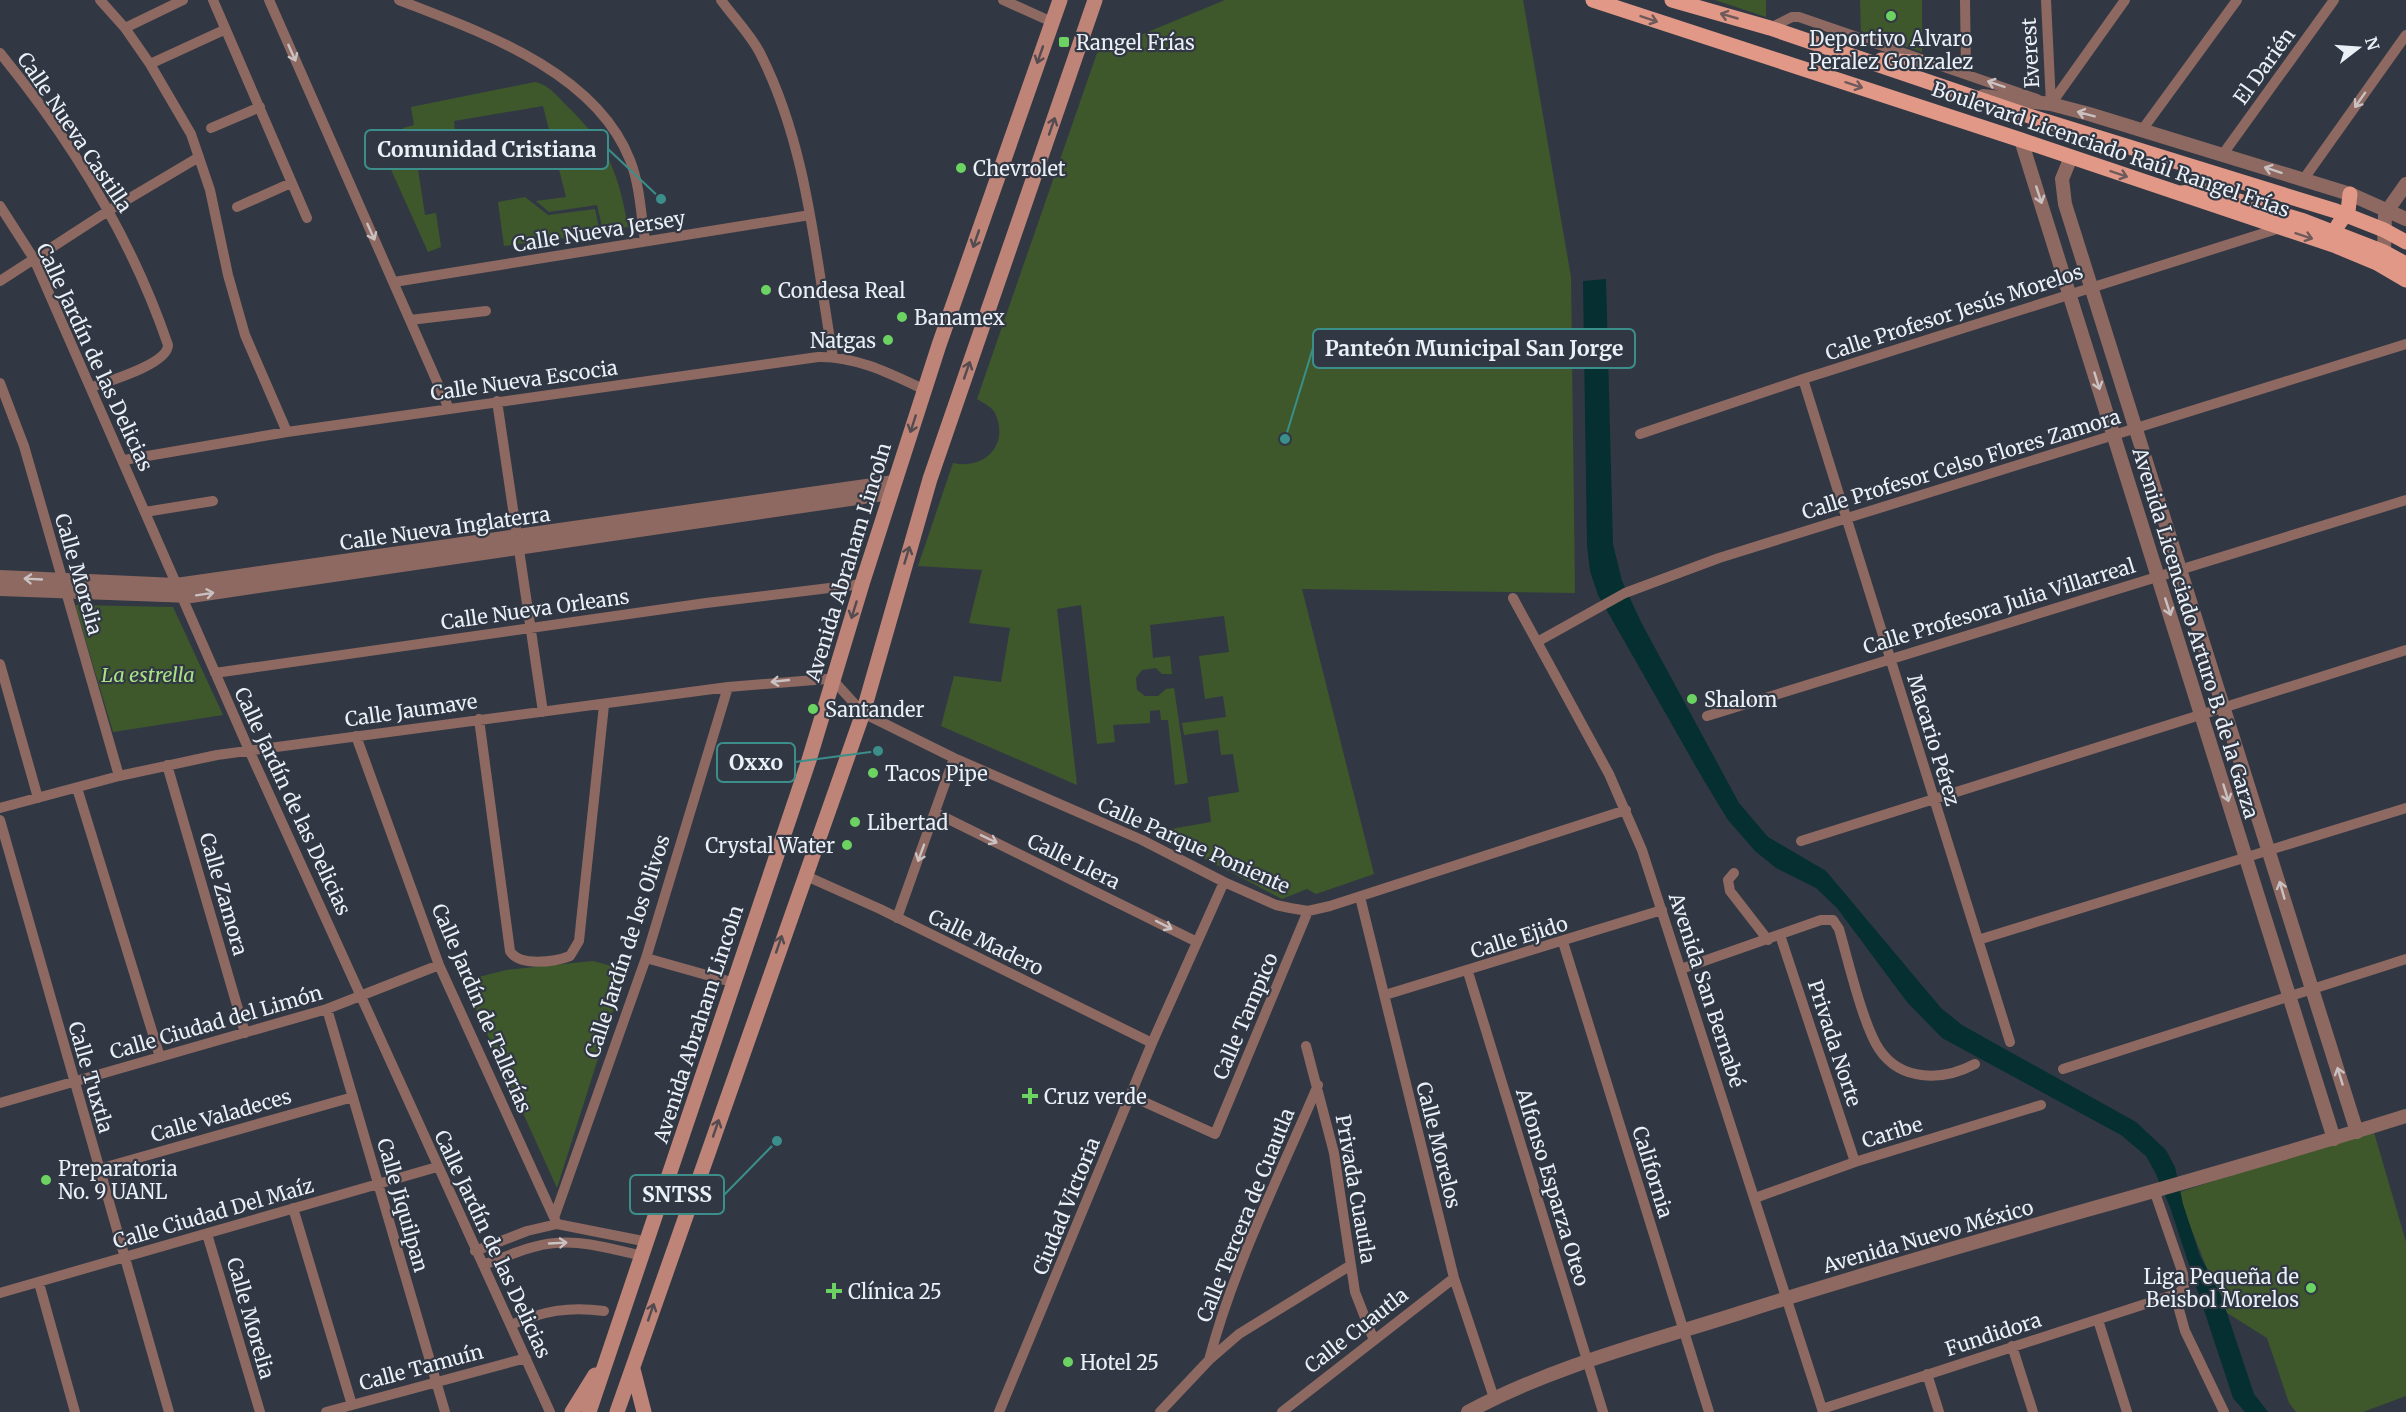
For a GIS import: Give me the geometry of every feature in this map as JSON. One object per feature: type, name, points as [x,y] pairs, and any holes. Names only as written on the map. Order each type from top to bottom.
[{"type":"main road","name":"Avenida Abraham Lincoln","points":[[589,1412],[809,760],[892,488],[1060,0]]},
{"type":"main road","name":"Boulevard Licenciado Raúl Rangel Frías","points":[[1593,0],[2021,140],[2360,255],[2406,279]]},
{"type":"main road","name":"Boulevard Licenciado Raúl Rangel Frías","points":[[1672,0],[1770,28],[2032,117],[2336,211],[2406,242]]},
{"type":"main road","points":[[617,1412],[862,712],[930,479],[1098,1]]},
{"type":"main road","points":[[1863,59],[1929,63]]},
{"type":"main road","points":[[2178,194],[2206,191],[2330,230],[2405,262]]},
{"type":"main road","points":[[2330,230],[2346,217],[2350,194]]},
{"type":"main road","points":[[572,1412],[605,1360]]},
{"type":"main road","points":[[632,1367],[644,1412]]},
{"type":"street","points":[[100,0],[125,28],[150,64],[191,134],[210,190],[228,275],[245,335],[287,432]]},
{"type":"street","points":[[125,28],[183,0]]},
{"type":"street","points":[[213,0],[307,218]]},
{"type":"street","points":[[268,0],[449,409]]},
{"type":"street","points":[[399,0],[458,23],[558,73],[597,109],[618,136],[631,162],[645,241]]},
{"type":"street","points":[[721,0],[760,53],[782,103],[802,172],[833,357]]},
{"type":"street","points":[[1003,0],[1052,22]]},
{"type":"street","points":[[1965,0],[1966,72]]},
{"type":"street","name":"Everest","points":[[2046,0],[2051,104]]},
{"type":"street","points":[[1770,28],[1788,18],[1799,17],[1929,63],[1966,72],[2051,104],[2125,0]]},
{"type":"street","points":[[2142,130],[2236,0]]},
{"type":"street","name":"El Darién","points":[[2223,154],[2334,0]]},
{"type":"street","points":[[150,64],[224,30]]},
{"type":"street","points":[[2303,180],[2406,35]]},
{"type":"street","name":"Calle Nueva Castilla","points":[[0,53],[48,117],[123,237],[164,333],[168,351],[156,362],[92,387]]},
{"type":"street","name":"Boulevard Licenciado Raúl Rangel Frías","points":[[1964,94],[2051,104],[2350,194],[2406,219]]},
{"type":"street","points":[[211,128],[260,107]]},
{"type":"street","name":"Avenida Licenciado Arturo B. de la Garza","points":[[2021,140],[2334,1139]]},
{"type":"street","name":"Avenida Licenciado Arturo B. de la Garza","points":[[2071,157],[2065,170],[2062,189],[2180,569],[2271,850],[2357,1132]]},
{"type":"street","points":[[0,281],[108,212],[199,158]]},
{"type":"street","points":[[237,207],[291,183]]},
{"type":"street","points":[[2384,252],[2383,224],[2387,210],[2406,184]]},
{"type":"street","name":"Calle Jardín de las Delicias","points":[[0,206],[34,259],[124,460],[178,591],[249,750],[362,994],[437,1167],[550,1412]]},
{"type":"street","name":"Calle Nueva Jersey","points":[[394,282],[810,215]]},
{"type":"street","name":"Calle Profesor Jesús Morelos","points":[[1640,434],[2070,293],[2280,228]]},
{"type":"street","points":[[410,320],[486,311]]},
{"type":"street","name":"Calle Profesor Celso Flores Zamora","points":[[1537,642],[1625,593],[1719,558],[2406,344]]},
{"type":"street","name":"Calle Nueva Escocia","points":[[124,460],[287,432],[792,360],[833,357],[882,370],[925,390]]},
{"type":"street","name":"Macario Pérez","points":[[1803,379],[2010,1042]]},
{"type":"street","name":"Calle Morelia","points":[[0,383],[24,447],[119,776]]},
{"type":"street","points":[[496,401],[543,712]]},
{"type":"street","name":"Calle Nueva Inglaterra","points":[[0,578],[63,586],[178,591],[892,488]]},
{"type":"street","name":"Calle Profesora Julia Villarreal","points":[[1707,716],[2406,500]]},
{"type":"street","points":[[146,512],[213,501]]},
{"type":"street","name":"Calle Nueva Orleans","points":[[215,673],[862,584]]},
{"type":"street","name":"Calle Nueva Inglaterra","points":[[0,589],[63,586]]},
{"type":"street","name":"Avenida San Bernabé","points":[[1513,598],[1626,810],[1662,910],[1823,1411]]},
{"type":"street","points":[[1801,841],[2406,650]]},
{"type":"street","points":[[0,664],[38,798]]},
{"type":"street","points":[[832,679],[862,712]]},
{"type":"street","name":"Calle Jaumave","points":[[0,808],[119,776],[249,750],[728,687],[832,679]]},
{"type":"street","name":"Calle Jardín de los Olivos","points":[[556,1219],[646,958],[728,687]]},
{"type":"street","points":[[479,719],[509,946],[512,955],[523,960],[552,960],[564,958],[575,952],[581,930],[604,705]]},
{"type":"street","name":"Calle Parque Poniente","points":[[862,712],[954,758],[1142,840],[1224,882],[1276,905],[1308,911],[1360,897],[1626,810]]},
{"type":"street","name":"Calle Jardín de Tallerías","points":[[356,736],[439,965],[556,1219]]},
{"type":"street","points":[[897,918],[954,758]]},
{"type":"street","name":"Calle Zamora","points":[[167,765],[245,1033]]},
{"type":"street","points":[[77,788],[160,1057]]},
{"type":"street","points":[[1978,940],[2406,808]]},
{"type":"street","name":"Calle Llera","points":[[936,813],[1195,941]]},
{"type":"street","name":"Calle Tuxtla","points":[[0,820],[169,1412]]},
{"type":"street","points":[[1734,873],[1728,880],[1730,891],[1768,940]]},
{"type":"street","name":"Calle Madero","points":[[804,875],[1152,1043]]},
{"type":"street","name":"Ciudad Victoria","points":[[999,1412],[1195,941],[1224,882]]},
{"type":"street","name":"Calle Morelos","points":[[1360,897],[1454,1278],[1494,1398]]},
{"type":"street","name":"Calle Ejido","points":[[1385,995],[1468,972],[1662,910]]},
{"type":"street","name":"Calle Tampico","points":[[1131,1096],[1215,1134],[1308,911]]},
{"type":"street","points":[[1681,969],[1821,920],[1833,920],[1839,929],[1871,1033],[1884,1055],[1898,1066],[1926,1077],[1950,1075],[1974,1064]]},
{"type":"street","name":"Privada Norte","points":[[1780,935],[1855,1162]]},
{"type":"street","name":"California","points":[[1563,942],[1709,1412]]},
{"type":"street","points":[[646,958],[735,983]]},
{"type":"street","points":[[2063,1069],[2406,960]]},
{"type":"street","name":"Calle Ciudad del Limón","points":[[0,1103],[327,1009],[439,965]]},
{"type":"street","name":"Alfonso Esparza Oteo","points":[[1468,972],[1603,1412]]},
{"type":"street","name":"Calle Jiquilpan","points":[[327,1009],[445,1412]]},
{"type":"street","name":"Privada Cuautla","points":[[1306,1046],[1334,1153],[1351,1265],[1360,1307],[1373,1338]]},
{"type":"street","name":"Calle Tercera de Cuautla","points":[[1209,1360],[1220,1320],[1236,1277],[1318,1085]]},
{"type":"street","name":"Calle Valadeces","points":[[99,1169],[353,1096]]},
{"type":"street","name":"Caribe","points":[[1755,1198],[1855,1162],[2041,1105]]},
{"type":"street","name":"Avenida Nuevo México","points":[[1468,1412],[1494,1398],[1588,1361],[1786,1298],[2406,1116]]},
{"type":"street","name":"Calle Ciudad Del Maíz","points":[[0,1293],[437,1167]]},
{"type":"street","points":[[2156,1189],[2184,1279],[2182,1290],[2175,1295],[2185,1331],[2224,1412]]},
{"type":"street","points":[[293,1208],[352,1405]]},
{"type":"street","points":[[475,1251],[556,1219],[645,1249]]},
{"type":"street","points":[[586,1245],[591,1229]]},
{"type":"street","points":[[527,1231],[531,1248]]},
{"type":"street","name":"Calle Morelia","points":[[207,1233],[260,1412]]},
{"type":"street","points":[[483,1265],[556,1242],[645,1249]]},
{"type":"street","points":[[1160,1412],[1209,1360],[1239,1334],[1351,1265]]},
{"type":"street","name":"Calle Cuautla","points":[[1282,1412],[1373,1338],[1454,1278]]},
{"type":"street","points":[[39,1283],[75,1412]]},
{"type":"street","name":"Fundidora","points":[[1823,1411],[1927,1374],[2175,1295]]},
{"type":"street","points":[[511,1325],[541,1313],[564,1308],[604,1311]]},
{"type":"street","points":[[2098,1320],[2127,1412]]},
{"type":"street","points":[[2012,1346],[2033,1412]]},
{"type":"street","name":"Calle Tamuín","points":[[326,1412],[526,1358]]},
{"type":"street","points":[[1927,1374],[1939,1412]]},
{"type":"green space","points":[[1225,0],[1523,0],[1571,277],[1575,593],[1302,589],[1374,874],[1316,894],[1307,889],[1282,899],[1154,832],[1211,822],[1208,797],[1239,792],[1233,754],[1221,755],[1218,730],[1184,735],[1182,723],[1226,717],[1223,696],[1205,699],[1199,656],[1229,652],[1224,616],[1150,625],[1153,658],[1170,656],[1172,674],[1162,674],[1156,668],[1142,670],[1136,678],[1137,690],[1145,696],[1158,696],[1166,689],[1174,688],[1188,783],[1175,785],[1168,720],[1161,720],[1160,710],[1150,711],[1150,723],[1113,725],[1115,742],[1097,744],[1081,605],[1057,609],[1077,785],[941,726],[954,676],[1001,682],[1010,628],[969,623],[982,570],[918,566],[953,463],[975,463],[991,453],[996,445],[999,425],[995,413],[977,399],[1097,53]]},
{"type":"green space","name":"Deportivo Alvaro Peralez Gonzalez","points":[[1715,0],[1766,0],[1766,17]]},
{"type":"green space","name":"Deportivo Alvaro Peralez Gonzalez","points":[[1860,0],[1922,0],[1922,52],[1861,31]]},
{"type":"green space","points":[[535,82],[549,88],[581,120],[602,147],[620,190],[628,227],[603,231],[597,205],[549,212],[536,201],[566,197],[543,106],[454,121],[455,131],[413,137],[425,215],[436,213],[441,247],[428,252],[384,154],[407,152],[403,128],[414,125],[411,107]]},
{"type":"green space","points":[[525,197],[548,215],[595,209],[600,233],[504,246],[498,202]]},
{"type":"green space","name":"La estrella","points":[[75,605],[173,607],[223,715],[113,732]]},
{"type":"green space","points":[[593,961],[626,970],[557,1188],[463,981],[506,970]]},
{"type":"green space","name":"Liga Pequeña de Beisbol Morelos","points":[[2373,1129],[2406,1242],[2406,1396],[2363,1412],[2296,1412],[2289,1403],[2267,1338],[2224,1311],[2177,1193]]},
{"type":"shaded area","points":[[1606,279],[1613,544],[1622,581],[1641,622],[1739,803],[1768,837],[1826,871],[1941,1008],[1962,1025],[2136,1122],[2166,1150],[2175,1167],[2183,1204],[2200,1256],[2221,1295],[2254,1394],[2268,1412],[2245,1412],[2233,1398],[2170,1207],[2146,1156],[2121,1135],[1942,1038],[1907,1002],[1837,908],[1816,888],[1776,868],[1755,851],[1728,820],[1703,779],[1598,595],[1590,571],[1587,545],[1583,281]]},
{"type":"place","name":"Deportivo Alvaro Peralez Gonzalez","points":[[1891,16]]},
{"type":"place","name":"Rangel Frías","points":[[1064,42]]},
{"type":"place","name":"Chevrolet","points":[[961,168]]},
{"type":"place","name":"Comunidad Cristiana","points":[[661,199]]},
{"type":"place","name":"Condesa Real","points":[[766,290]]},
{"type":"place","name":"Banamex","points":[[902,317]]},
{"type":"place","name":"Natgas","points":[[888,340]]},
{"type":"place","name":"Panteón Municipal San Jorge","points":[[1285,439]]},
{"type":"place","name":"Shalom","points":[[1692,699]]},
{"type":"place","name":"Santander","points":[[813,709]]},
{"type":"place","name":"Oxxo","points":[[878,751]]},
{"type":"place","name":"Tacos Pipe","points":[[873,773]]},
{"type":"place","name":"Libertad","points":[[855,822]]},
{"type":"place","name":"Crystal Water","points":[[847,845]]},
{"type":"place","name":"Cruz verde","points":[[1030,1096]]},
{"type":"place","name":"SNTSS","points":[[777,1141]]},
{"type":"place","name":"Preparatoria No. 9 UANL","points":[[46,1180]]},
{"type":"place","name":"Liga Pequeña de Beisbol Morelos","points":[[2311,1288]]},
{"type":"place","name":"Clínica 25","points":[[834,1291]]},
{"type":"place","name":"Hotel 25","points":[[1068,1362]]}]
